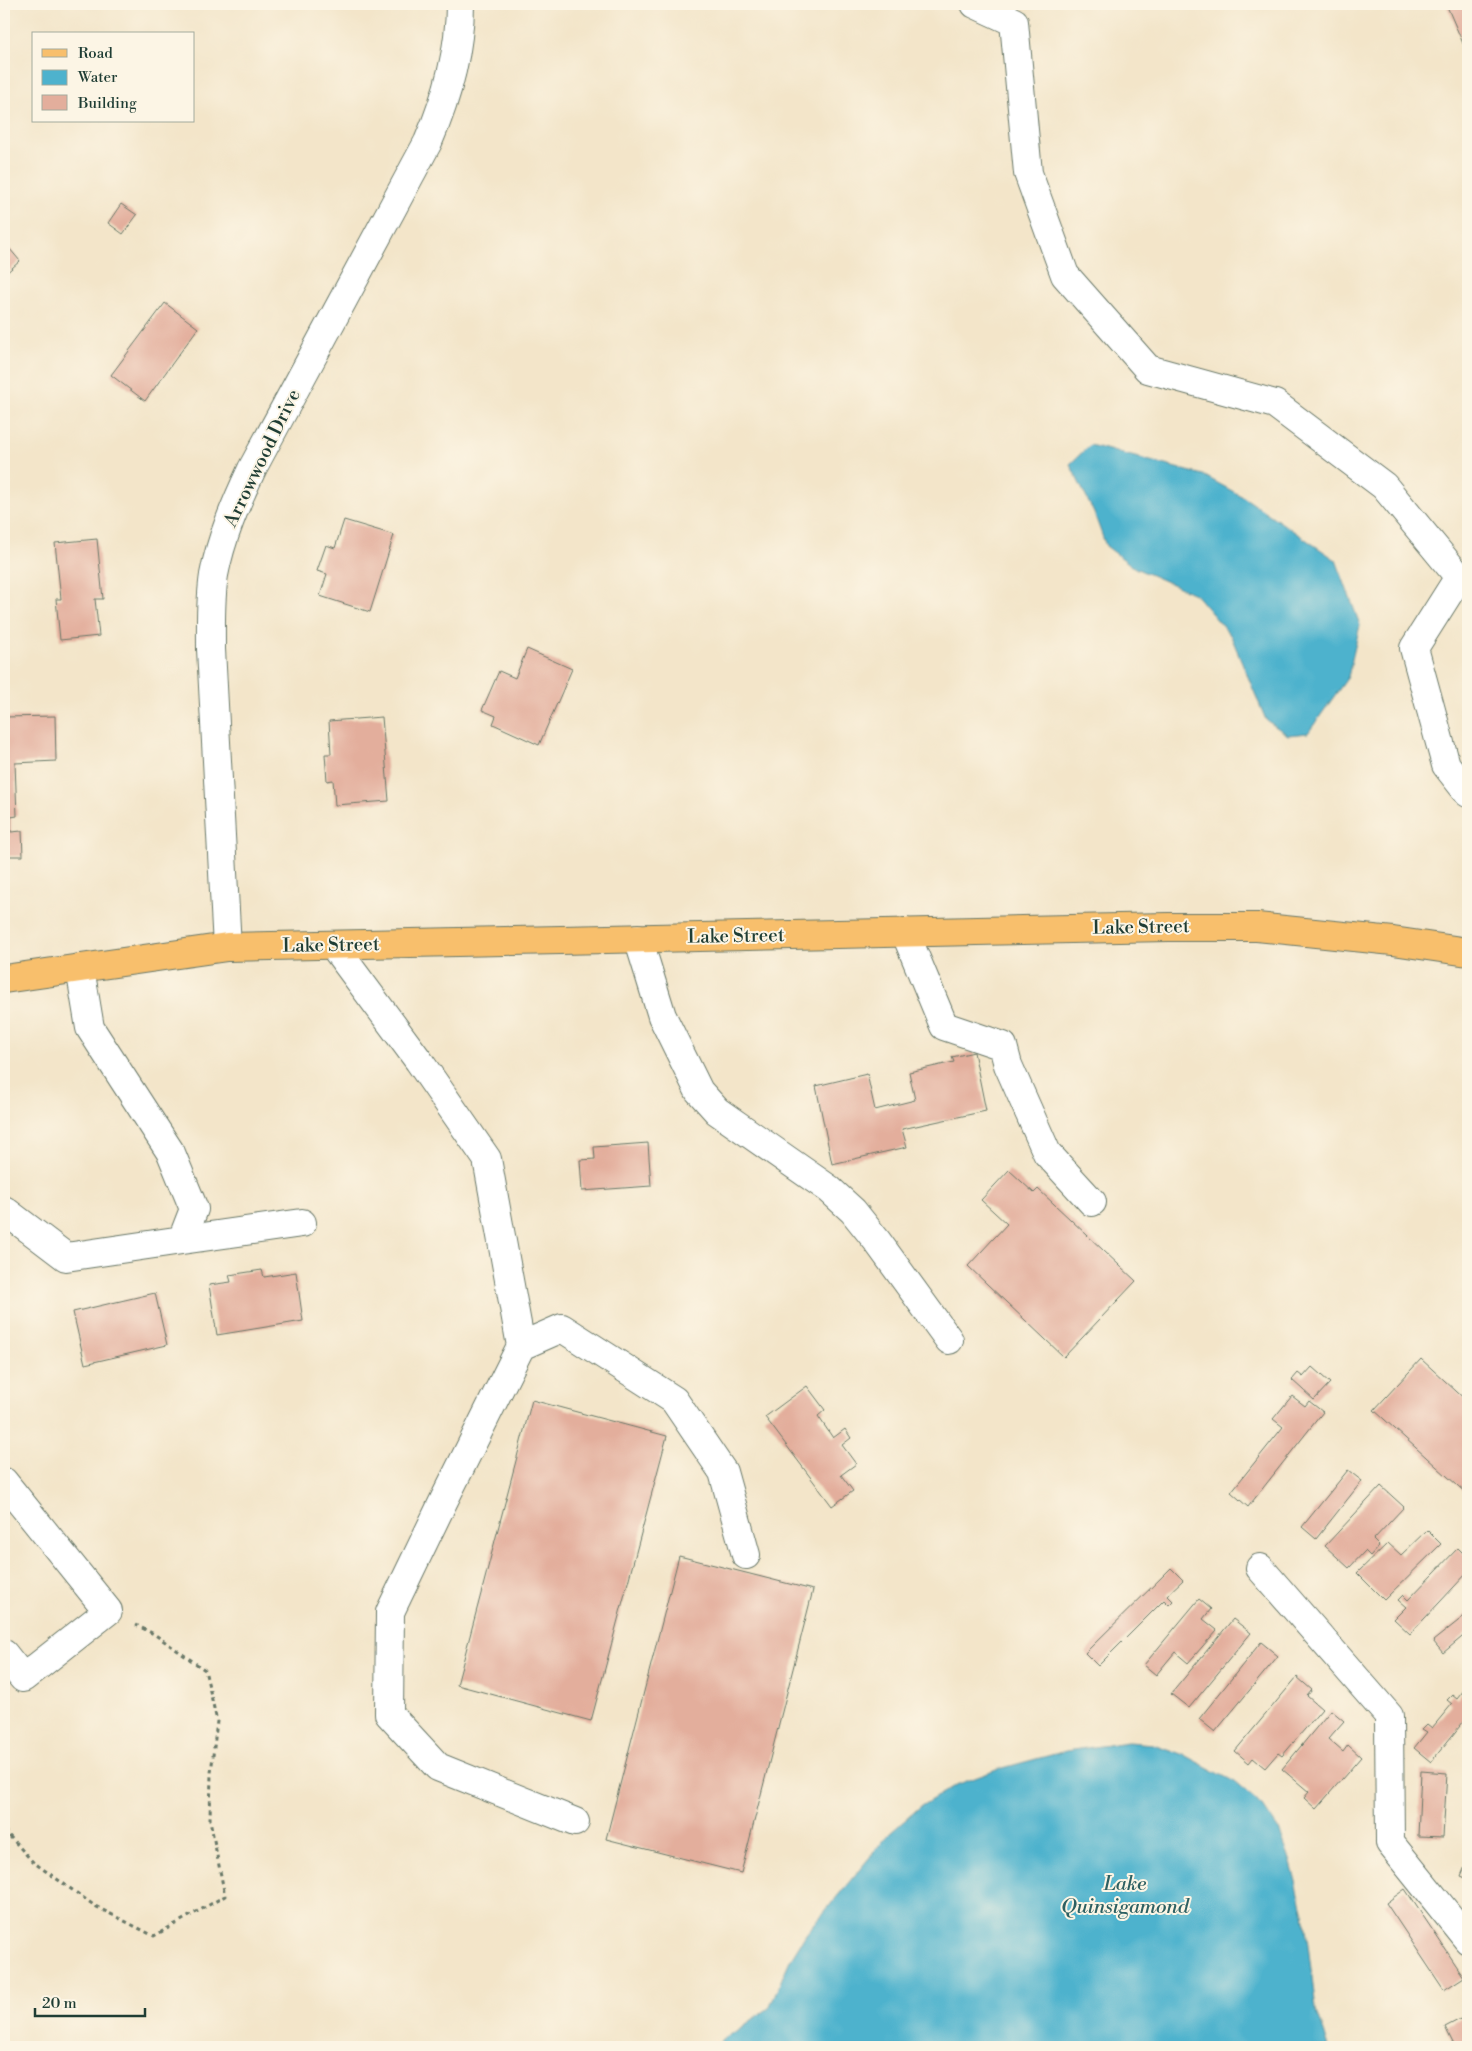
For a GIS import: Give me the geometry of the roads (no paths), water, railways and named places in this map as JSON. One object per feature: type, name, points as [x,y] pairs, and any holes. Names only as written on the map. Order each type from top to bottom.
[{"type":"main road","name":"Lake Street","points":[[4,979],[227,947],[906,932],[1257,927],[1393,941],[1468,952]]},
{"type":"street","name":"Arrowwood Drive","points":[[227,947],[211,649],[211,608],[214,576],[221,545],[231,516],[252,469],[428,142],[442,110],[452,76],[457,46],[460,4]]},
{"type":"street","points":[[975,4],[1017,13],[1028,172],[1065,275],[1148,369],[1275,404],[1384,486],[1459,577],[1414,648],[1446,766],[1468,793]]},
{"type":"street","points":[[906,932],[944,1026],[1003,1046],[1008,1065],[1047,1153],[1092,1202]]},
{"type":"street","points":[[638,938],[662,1016],[698,1090],[717,1111],[829,1189],[852,1211],[877,1241],[948,1340]]},
{"type":"street","points":[[333,945],[419,1061],[487,1159],[521,1346],[390,1612],[389,1714],[438,1767],[575,1822]]},
{"type":"street","points":[[80,968],[90,1028],[171,1153],[194,1210],[182,1240]]},
{"type":"street","points":[[4,1210],[66,1257],[302,1223]]},
{"type":"street","points":[[521,1346],[562,1328],[674,1400],[723,1472],[746,1555]]},
{"type":"street","points":[[4,1482],[108,1611],[23,1678],[4,1654]]},
{"type":"street","points":[[1260,1568],[1389,1716],[1390,1843],[1468,1940]]},
{"type":"water","points":[[1090,445],[1203,475],[1245,498],[1336,560],[1360,625],[1348,677],[1308,733],[1288,735],[1266,720],[1231,636],[1195,594],[1135,568],[1106,546],[1094,513],[1070,464]]},
{"type":"water","name":"Lake Quinsigamond","points":[[1128,1742],[1153,1744],[1184,1755],[1235,1782],[1263,1806],[1279,1830],[1291,1863],[1304,1913],[1316,2009],[1329,2047],[713,2047],[769,2008],[790,1960],[806,1934],[889,1834],[921,1806],[956,1785],[999,1769],[1066,1751]]}]
